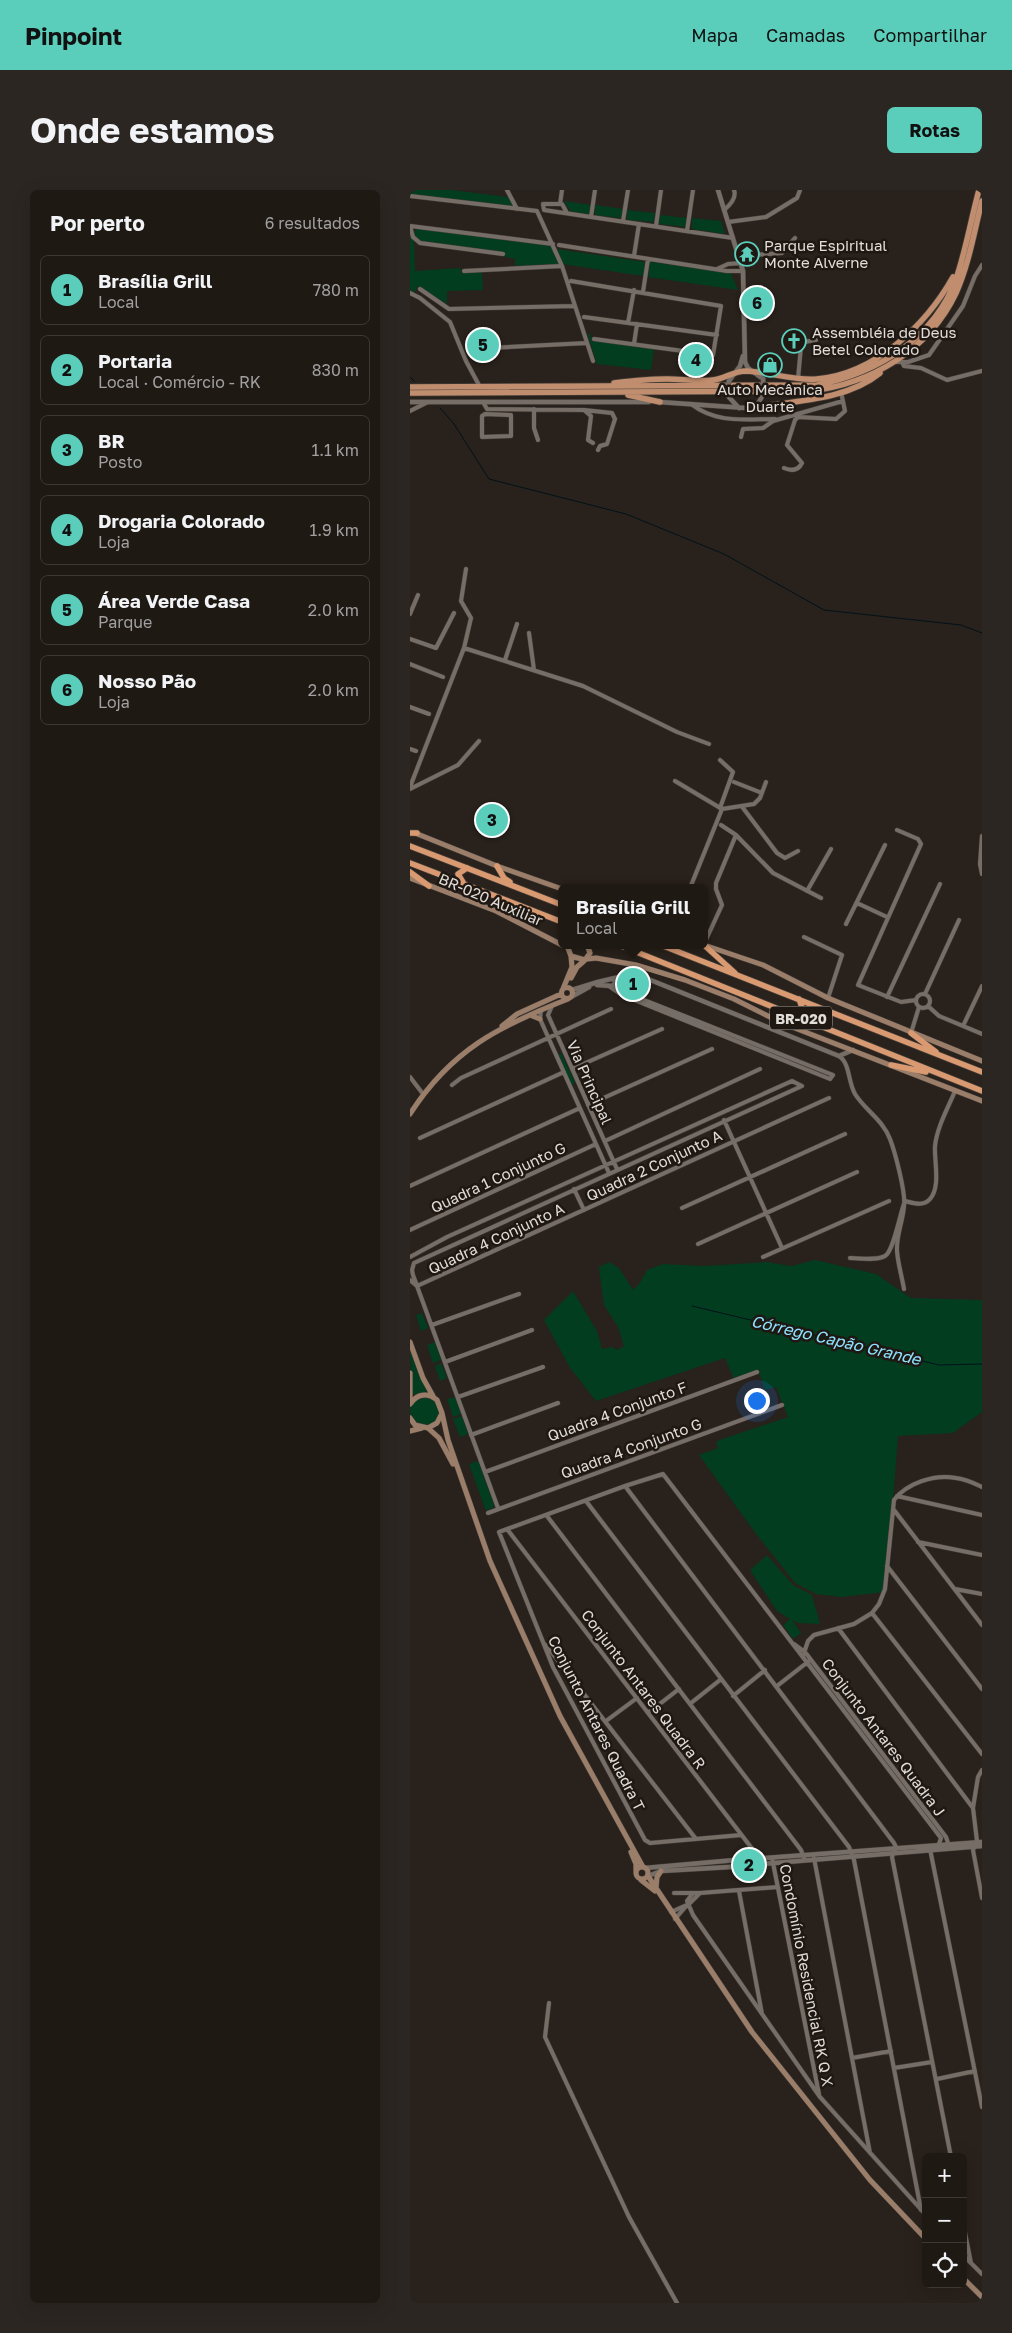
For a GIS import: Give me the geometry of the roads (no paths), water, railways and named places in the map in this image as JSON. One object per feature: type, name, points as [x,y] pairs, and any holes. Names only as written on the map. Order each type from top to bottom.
[{"type":"highway","points":[[410,846],[558,903]]},
{"type":"highway","points":[[410,863],[558,920]]},
{"type":"highway","points":[[497,866],[504,878],[518,888]]},
{"type":"highway","points":[[464,885],[458,874],[467,868]]},
{"type":"highway","points":[[410,872],[429,886]]},
{"type":"highway","points":[[708,948],[738,976]]},
{"type":"highway","name":"BR-020","points":[[630,949],[982,1091]]},
{"type":"highway","name":"BR-020","points":[[671,949],[982,1072]]},
{"type":"highway","points":[[792,1015],[798,1014],[803,1010],[799,999]]},
{"type":"highway","points":[[911,1033],[941,1057]]},
{"type":"highway","points":[[891,1065],[940,1075]]},
{"type":"main road","points":[[410,387],[817,385],[844,380],[891,357],[913,340],[931,321],[947,298],[961,260],[979,190]]},
{"type":"main road","points":[[756,407],[841,392],[872,379],[896,363],[940,318],[956,293],[979,223],[982,201]]},
{"type":"main road","points":[[572,386],[666,379],[711,380],[744,371],[798,379],[817,379],[838,375],[869,361],[915,328],[943,294],[961,260]]},
{"type":"main road","points":[[410,393],[810,391],[846,385],[896,363]]},
{"type":"main road","points":[[618,393],[660,402]]},
{"type":"main road","points":[[412,832],[497,866],[558,888]]},
{"type":"main road","name":"BR-020 Auxiliar","points":[[410,878],[496,911],[558,942]]},
{"type":"main road","points":[[708,945],[763,965],[828,998],[982,1061]]},
{"type":"main road","points":[[567,949],[571,956],[572,967],[566,990],[569,998]]},
{"type":"main road","points":[[410,1114],[423,1094],[468,1049],[496,1031],[517,1014],[543,1003],[566,990],[576,969],[590,954],[588,949]]},
{"type":"main road","points":[[571,956],[586,960],[596,958],[636,965],[685,980],[734,999],[782,1023],[982,1101]]},
{"type":"main road","points":[[566,990],[569,998]]},
{"type":"main road","points":[[496,1031],[569,998]]},
{"type":"main road","points":[[541,1010],[543,1003]]},
{"type":"main road","points":[[530,1015],[540,1018]]},
{"type":"main road","points":[[410,1342],[424,1378],[440,1404],[460,1480],[490,1561],[543,1680],[624,1835],[648,1872],[648,1876],[670,1912],[752,2032],[810,2108],[870,2180],[922,2235]]},
{"type":"main road","points":[[410,1373],[410,1404]]},
{"type":"main road","points":[[410,1404],[418,1396],[434,1397]]},
{"type":"main road","points":[[410,1430],[425,1428],[437,1423],[442,1413]]},
{"type":"main road","points":[[410,1418],[415,1425],[425,1428],[444,1444],[460,1480]]},
{"type":"main road","points":[[624,1835],[636,1864],[637,1877],[648,1884],[665,1903]]},
{"type":"main road","points":[[636,1871],[644,1867]]},
{"type":"main road","points":[[656,1888],[657,1877],[662,1871]]},
{"type":"main road","points":[[641,1880],[648,1876]]},
{"type":"main road","points":[[967,2282],[982,2297]]},
{"type":"street","points":[[507,190],[517,209]]},
{"type":"street","points":[[562,190],[560,204],[567,213]]},
{"type":"street","points":[[591,217],[595,190]]},
{"type":"street","points":[[623,221],[628,190]]},
{"type":"street","points":[[656,226],[660,190]]},
{"type":"street","points":[[687,231],[692,190]]},
{"type":"street","points":[[410,402],[660,402],[740,408],[756,407],[764,393],[762,380],[747,365],[744,355],[742,263],[718,190]]},
{"type":"street","points":[[724,210],[731,204],[735,194],[734,190]]},
{"type":"street","points":[[728,222],[769,216],[778,208],[787,205],[797,198],[800,190]]},
{"type":"street","points":[[410,196],[538,211],[562,266],[593,361]]},
{"type":"street","points":[[560,204],[544,203],[543,208],[733,238]]},
{"type":"street","points":[[634,256],[639,224]]},
{"type":"street","points":[[503,254],[420,243],[413,237],[410,226],[553,244]]},
{"type":"street","points":[[740,256],[782,253],[795,238]]},
{"type":"street","points":[[559,245],[727,271],[743,271]]},
{"type":"street","points":[[643,292],[648,259]]},
{"type":"street","points":[[717,269],[728,264],[742,263]]},
{"type":"street","points":[[896,363],[908,362],[929,355],[963,306],[975,276],[982,265]]},
{"type":"street","points":[[464,271],[562,266]]},
{"type":"street","points":[[571,281],[719,304],[722,308],[714,352],[711,355],[594,339]]},
{"type":"street","points":[[420,290],[450,309],[575,306]]},
{"type":"street","points":[[628,323],[634,290]]},
{"type":"street","points":[[410,293],[420,298],[450,322],[466,361],[480,387]]},
{"type":"street","points":[[584,318],[717,335]]},
{"type":"street","points":[[634,344],[637,324]]},
{"type":"street","points":[[798,379],[801,346],[804,342],[816,340]]},
{"type":"street","points":[[469,349],[587,343]]},
{"type":"street","points":[[740,408],[726,394],[728,381],[740,366],[744,355]]},
{"type":"street","points":[[896,363],[921,368],[947,380],[982,371]]},
{"type":"street","points":[[784,468],[797,469],[802,463],[787,445],[795,420],[798,417],[805,416],[836,419],[845,411],[841,392]]},
{"type":"street","points":[[741,437],[743,429],[763,428],[779,419],[843,401]]},
{"type":"street","points":[[410,411],[428,402]]},
{"type":"street","points":[[482,402],[485,408],[496,411],[511,415],[512,435],[482,437],[482,415],[496,411],[584,410],[609,412],[615,416],[607,444],[600,446],[598,450]]},
{"type":"street","points":[[692,404],[700,410],[728,420],[779,419]]},
{"type":"street","points":[[534,410],[534,428],[538,440]]},
{"type":"street","points":[[584,410],[591,416],[588,439],[593,443]]},
{"type":"street","points":[[410,788],[464,648],[471,618],[461,601],[466,569]]},
{"type":"street","points":[[410,614],[418,595]]},
{"type":"street","points":[[410,639],[436,648],[454,613]]},
{"type":"street","points":[[504,660],[517,624]]},
{"type":"street","points":[[529,633],[534,670]]},
{"type":"street","points":[[464,648],[583,686],[677,732],[709,744]]},
{"type":"street","points":[[410,664],[443,677]]},
{"type":"street","points":[[410,707],[429,714]]},
{"type":"street","points":[[410,788],[458,765],[479,742]]},
{"type":"street","points":[[410,749],[416,751]]},
{"type":"street","points":[[692,884],[721,809],[733,772],[720,760]]},
{"type":"street","points":[[675,780],[721,809],[743,808],[757,802],[766,782]]},
{"type":"street","points":[[734,782],[762,793]]},
{"type":"street","points":[[743,808],[777,853],[785,858],[798,851]]},
{"type":"street","points":[[721,824],[736,835],[773,873],[821,898]]},
{"type":"street","points":[[897,830],[918,839],[922,844],[887,917],[858,985],[901,1002],[916,1000]]},
{"type":"street","points":[[708,936],[722,906],[716,889],[716,883],[736,835]]},
{"type":"street","points":[[982,836],[980,864],[982,874]]},
{"type":"street","points":[[846,924],[884,845]]},
{"type":"street","points":[[807,891],[831,849]]},
{"type":"street","points":[[887,997],[940,884]]},
{"type":"street","points":[[857,903],[887,917]]},
{"type":"street","points":[[925,994],[959,920]]},
{"type":"street","points":[[804,937],[842,955],[828,998]]},
{"type":"street","points":[[566,990],[629,975],[638,975],[839,1056],[846,1062],[848,1080],[857,1098],[882,1123],[891,1140],[905,1201],[897,1250],[904,1289]]},
{"type":"street","points":[[569,998],[597,985],[616,985],[629,975]]},
{"type":"street","points":[[610,980],[623,993]]},
{"type":"street","points":[[610,980],[610,986]]},
{"type":"street","points":[[610,986],[623,993],[824,1074]]},
{"type":"street","points":[[963,1026],[982,986]]},
{"type":"street","points":[[916,1000],[917,996],[925,994]]},
{"type":"street","points":[[925,994],[930,1002],[928,1006]]},
{"type":"street","points":[[911,1033],[919,1007],[916,1000]]},
{"type":"street","name":"Via Principal","points":[[553,1004],[548,1015],[617,1169]]},
{"type":"street","points":[[919,1007],[928,1006],[939,1016],[982,1034]]},
{"type":"street","points":[[452,1085],[461,1078],[611,1009]]},
{"type":"street","name":"Via Principal","points":[[541,1010],[540,1018],[609,1173]]},
{"type":"street","points":[[782,1023],[785,1034]]},
{"type":"street","points":[[572,1069],[662,1029]]},
{"type":"street","points":[[588,1106],[712,1049]]},
{"type":"street","points":[[839,1056],[853,1050]]},
{"type":"street","points":[[605,1141],[760,1069]]},
{"type":"street","points":[[420,1138],[564,1072]]},
{"type":"street","points":[[410,1077],[423,1094]]},
{"type":"street","points":[[410,1257],[447,1237],[732,1107],[792,1082],[802,1086],[414,1263],[412,1272],[498,1508]]},
{"type":"street","points":[[571,1088],[579,1084]]},
{"type":"street","points":[[905,1201],[916,1204],[926,1203],[932,1197],[935,1185],[935,1143],[955,1090]]},
{"type":"street","name":"Quadra 2 Conjunto A","points":[[584,1210],[829,1098]]},
{"type":"street","points":[[732,1107],[736,1115]]},
{"type":"street","points":[[410,1186],[580,1108]]},
{"type":"street","points":[[584,1117],[592,1112]]},
{"type":"street","points":[[724,1120],[782,1248]]},
{"type":"street","points":[[682,1208],[845,1134]]},
{"type":"street","points":[[659,1140],[663,1148]]},
{"type":"street","name":"Quadra 1 Conjunto G","points":[[410,1230],[596,1144]]},
{"type":"street","points":[[602,1158],[607,1158],[610,1154]]},
{"type":"street","points":[[698,1244],[857,1172]]},
{"type":"street","points":[[562,1185],[565,1193]]},
{"type":"street","points":[[574,1189],[584,1210]]},
{"type":"street","points":[[763,1257],[890,1201]]},
{"type":"street","points":[[850,1258],[878,1258],[890,1252],[898,1217],[905,1201]]},
{"type":"street","name":"Quadra 4 Conjunto A","points":[[418,1286],[584,1210]]},
{"type":"street","points":[[447,1237],[451,1245]]},
{"type":"street","points":[[410,1280],[418,1286]]},
{"type":"street","points":[[432,1325],[519,1294]]},
{"type":"street","points":[[444,1362],[532,1330]]},
{"type":"street","points":[[458,1397],[543,1366]]},
{"type":"street","name":"Quadra 4 Conjunto F","points":[[485,1472],[757,1372]]},
{"type":"street","points":[[472,1435],[558,1403]]},
{"type":"street","name":"Quadra 4 Conjunto G","points":[[488,1513],[782,1405]]},
{"type":"street","name":"Conjunto Antares Quadra J","points":[[625,1486],[660,1474],[664,1475],[789,1639],[804,1654],[948,1845]]},
{"type":"street","points":[[795,1645],[808,1641],[820,1632],[854,1624],[872,1613],[882,1598],[894,1500],[898,1496],[913,1485],[938,1477],[956,1478],[982,1487]]},
{"type":"street","points":[[506,1529],[547,1516],[625,1486],[777,1686],[896,1850]]},
{"type":"street","points":[[898,1496],[982,1515]]},
{"type":"street","points":[[586,1501],[852,1854],[921,2210]]},
{"type":"street","points":[[893,1509],[982,1625]]},
{"type":"street","points":[[547,1516],[691,1703],[804,1858]]},
{"type":"street","name":"Conjunto Antares Quadra T","points":[[506,1529],[499,1532],[553,1667],[645,1840],[650,1843],[696,1839]]},
{"type":"street","name":"Conjunto Antares Quadra R","points":[[506,1529],[637,1698],[760,1862]]},
{"type":"street","points":[[918,1542],[982,1555]]},
{"type":"street","points":[[887,1566],[982,1689]]},
{"type":"street","points":[[955,1589],[982,1594]]},
{"type":"street","points":[[872,1613],[982,1754]]},
{"type":"street","points":[[838,1628],[973,1808]]},
{"type":"street","points":[[542,1640],[696,1839],[741,1835]]},
{"type":"street","points":[[804,1654],[808,1641]]},
{"type":"street","points":[[777,1686],[809,1661]]},
{"type":"street","points":[[553,1667],[560,1663]]},
{"type":"street","points":[[733,1696],[765,1670]]},
{"type":"street","points":[[691,1703],[720,1680]]},
{"type":"street","points":[[648,1713],[679,1689]]},
{"type":"street","points":[[606,1721],[637,1698]]},
{"type":"street","points":[[982,1770],[978,1777],[973,1808],[978,1843],[973,1850],[982,1898]]},
{"type":"street","name":"Conjunto Antares Quadra J","points":[[908,1791],[941,1838],[939,1844]]},
{"type":"street","points":[[644,1867],[729,1867],[760,1862],[948,1845],[978,1843],[982,1846]]},
{"type":"street","points":[[929,1847],[939,1844],[948,1845]]},
{"type":"street","points":[[929,1847],[982,2107]]},
{"type":"street","points":[[896,1850],[892,1857],[950,2153]]},
{"type":"street","points":[[814,1858],[870,2154]]},
{"type":"street","points":[[648,1876],[662,1871],[729,1860],[749,1859],[760,1862]]},
{"type":"street","points":[[729,1860],[729,1867]]},
{"type":"street","points":[[723,1861],[723,1867]]},
{"type":"street","name":"Condomínio Residencial RK Q X","points":[[773,1861],[820,2097]]},
{"type":"street","points":[[674,1893],[739,1891],[778,1887]]},
{"type":"street","points":[[739,1891],[762,2016]]},
{"type":"street","points":[[693,1893],[688,1898],[688,1905],[693,1915],[820,2097],[921,2210]]},
{"type":"street","points":[[675,1919],[700,1893]]},
{"type":"street","points":[[670,1912],[688,1905]]},
{"type":"street","points":[[549,2003],[545,2037],[629,2218],[677,2303]]},
{"type":"street","points":[[852,2058],[891,2051]]},
{"type":"street","points":[[894,2068],[932,2062]]},
{"type":"street","points":[[937,2079],[976,2071]]},
{"type":"street","points":[[967,2243],[971,2263]]},
{"type":"street","points":[[967,2259],[982,2274]]},
{"type":"waterway","points":[[410,377],[414,381]]},
{"type":"waterway","points":[[440,408],[454,424],[489,479],[626,514],[724,554],[824,610],[961,625],[982,633]]},
{"type":"waterway","name":"Córrego Capão Grande","points":[[692,1306],[939,1365],[982,1364]]},
{"type":"place","name":"Parque Espiritual Monte Alverne","points":[[747,254]]},
{"type":"place","name":"Nosso Pão","points":[[757,303]]},
{"type":"place","name":"Assembléia de Deus Betel Colorado","points":[[794,341]]},
{"type":"place","name":"Área Verde Casa","points":[[483,345]]},
{"type":"place","name":"Drogaria Colorado","points":[[696,360]]},
{"type":"place","name":"Auto Mecânica Duarte","points":[[770,365]]},
{"type":"place","name":"BR","points":[[492,820]]},
{"type":"place","name":"Brasília Grill","points":[[633,984]]},
{"type":"place","name":"Portaria","points":[[749,1865]]}]
